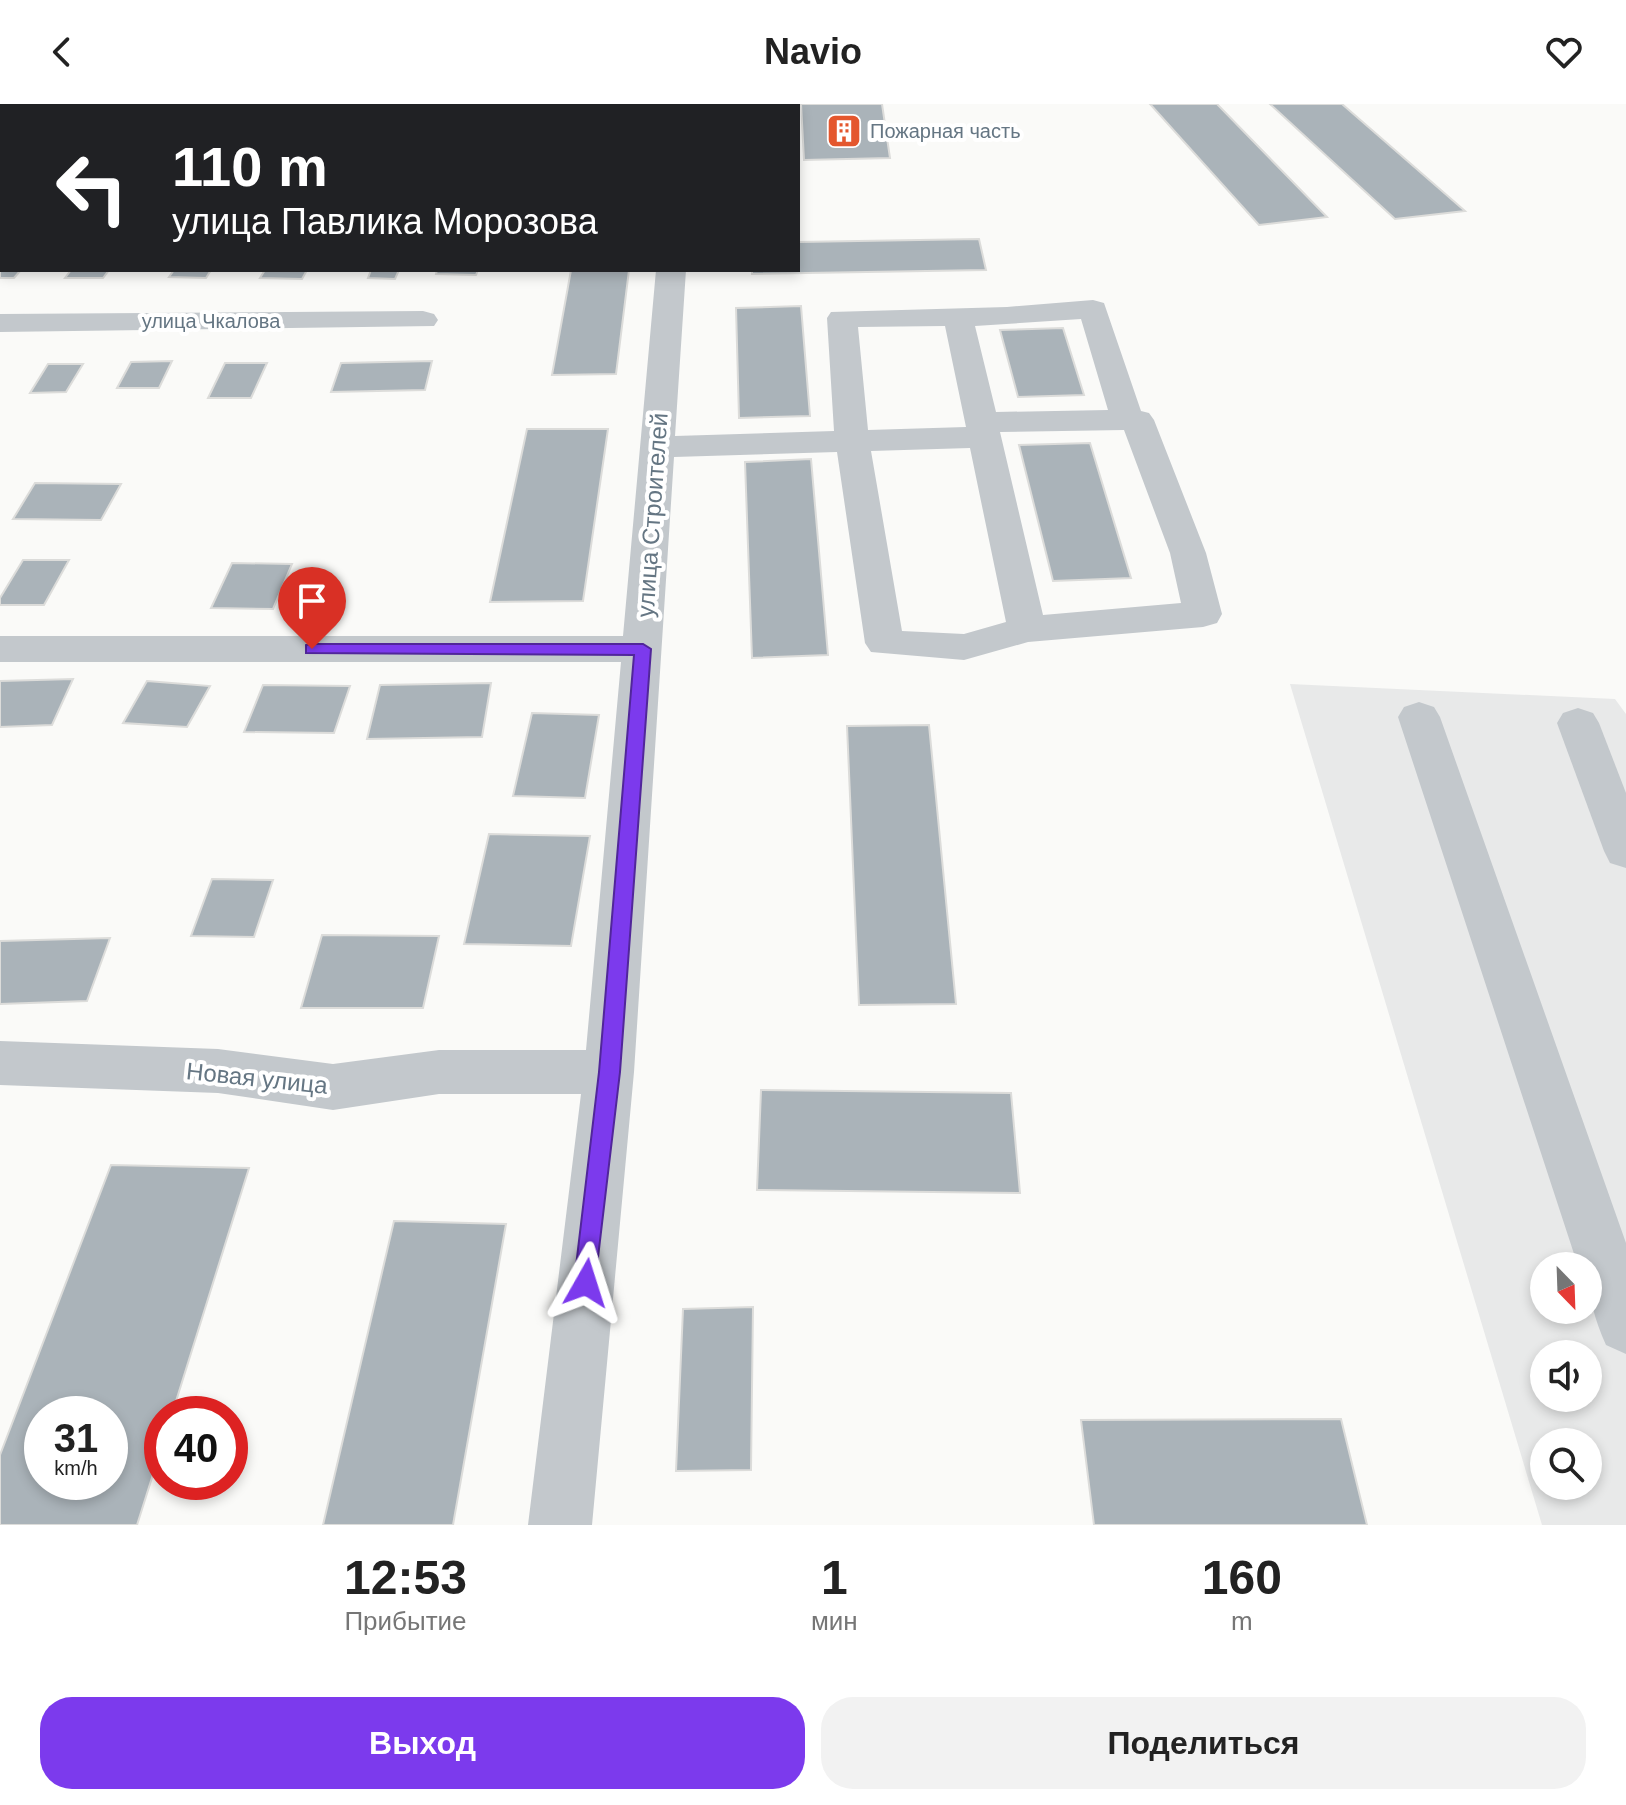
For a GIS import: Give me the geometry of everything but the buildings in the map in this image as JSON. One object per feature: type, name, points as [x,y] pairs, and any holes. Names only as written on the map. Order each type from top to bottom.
[{"type":"street","name":"улица Строителей","points":[[560,1525],[609,1072],[671,272]]},
{"type":"street","points":[[656,447],[852,440],[1137,420],[1188,553],[1203,614],[1027,629],[964,647],[885,643],[852,440],[842,318],[958,317],[1093,309],[1127,420]]},
{"type":"street","points":[[958,317],[1027,629]]},
{"type":"street","name":"улица Чкалова","points":[[0,323],[423,320]]},
{"type":"street","points":[[0,649],[643,649]]},
{"type":"street","points":[[1419,717],[1612,1245],[1626,1325]]},
{"type":"street","points":[[1578,723],[1626,851]]},
{"type":"street","name":"Новая улица","points":[[0,1063],[218,1071],[333,1087],[439,1072],[609,1072]]},
{"type":"shaded area","points":[[1290,684],[1615,699],[1626,714],[1626,1525],[1542,1525],[1535,1500],[1602,1500],[1602,1428],[1530,1428],[1530,1485]]},
{"type":"place","name":"Пожарная часть","points":[[844,131]]},
{"type":"route","points":[[312,649],[643,649],[609,1072],[586,1283]]}]
